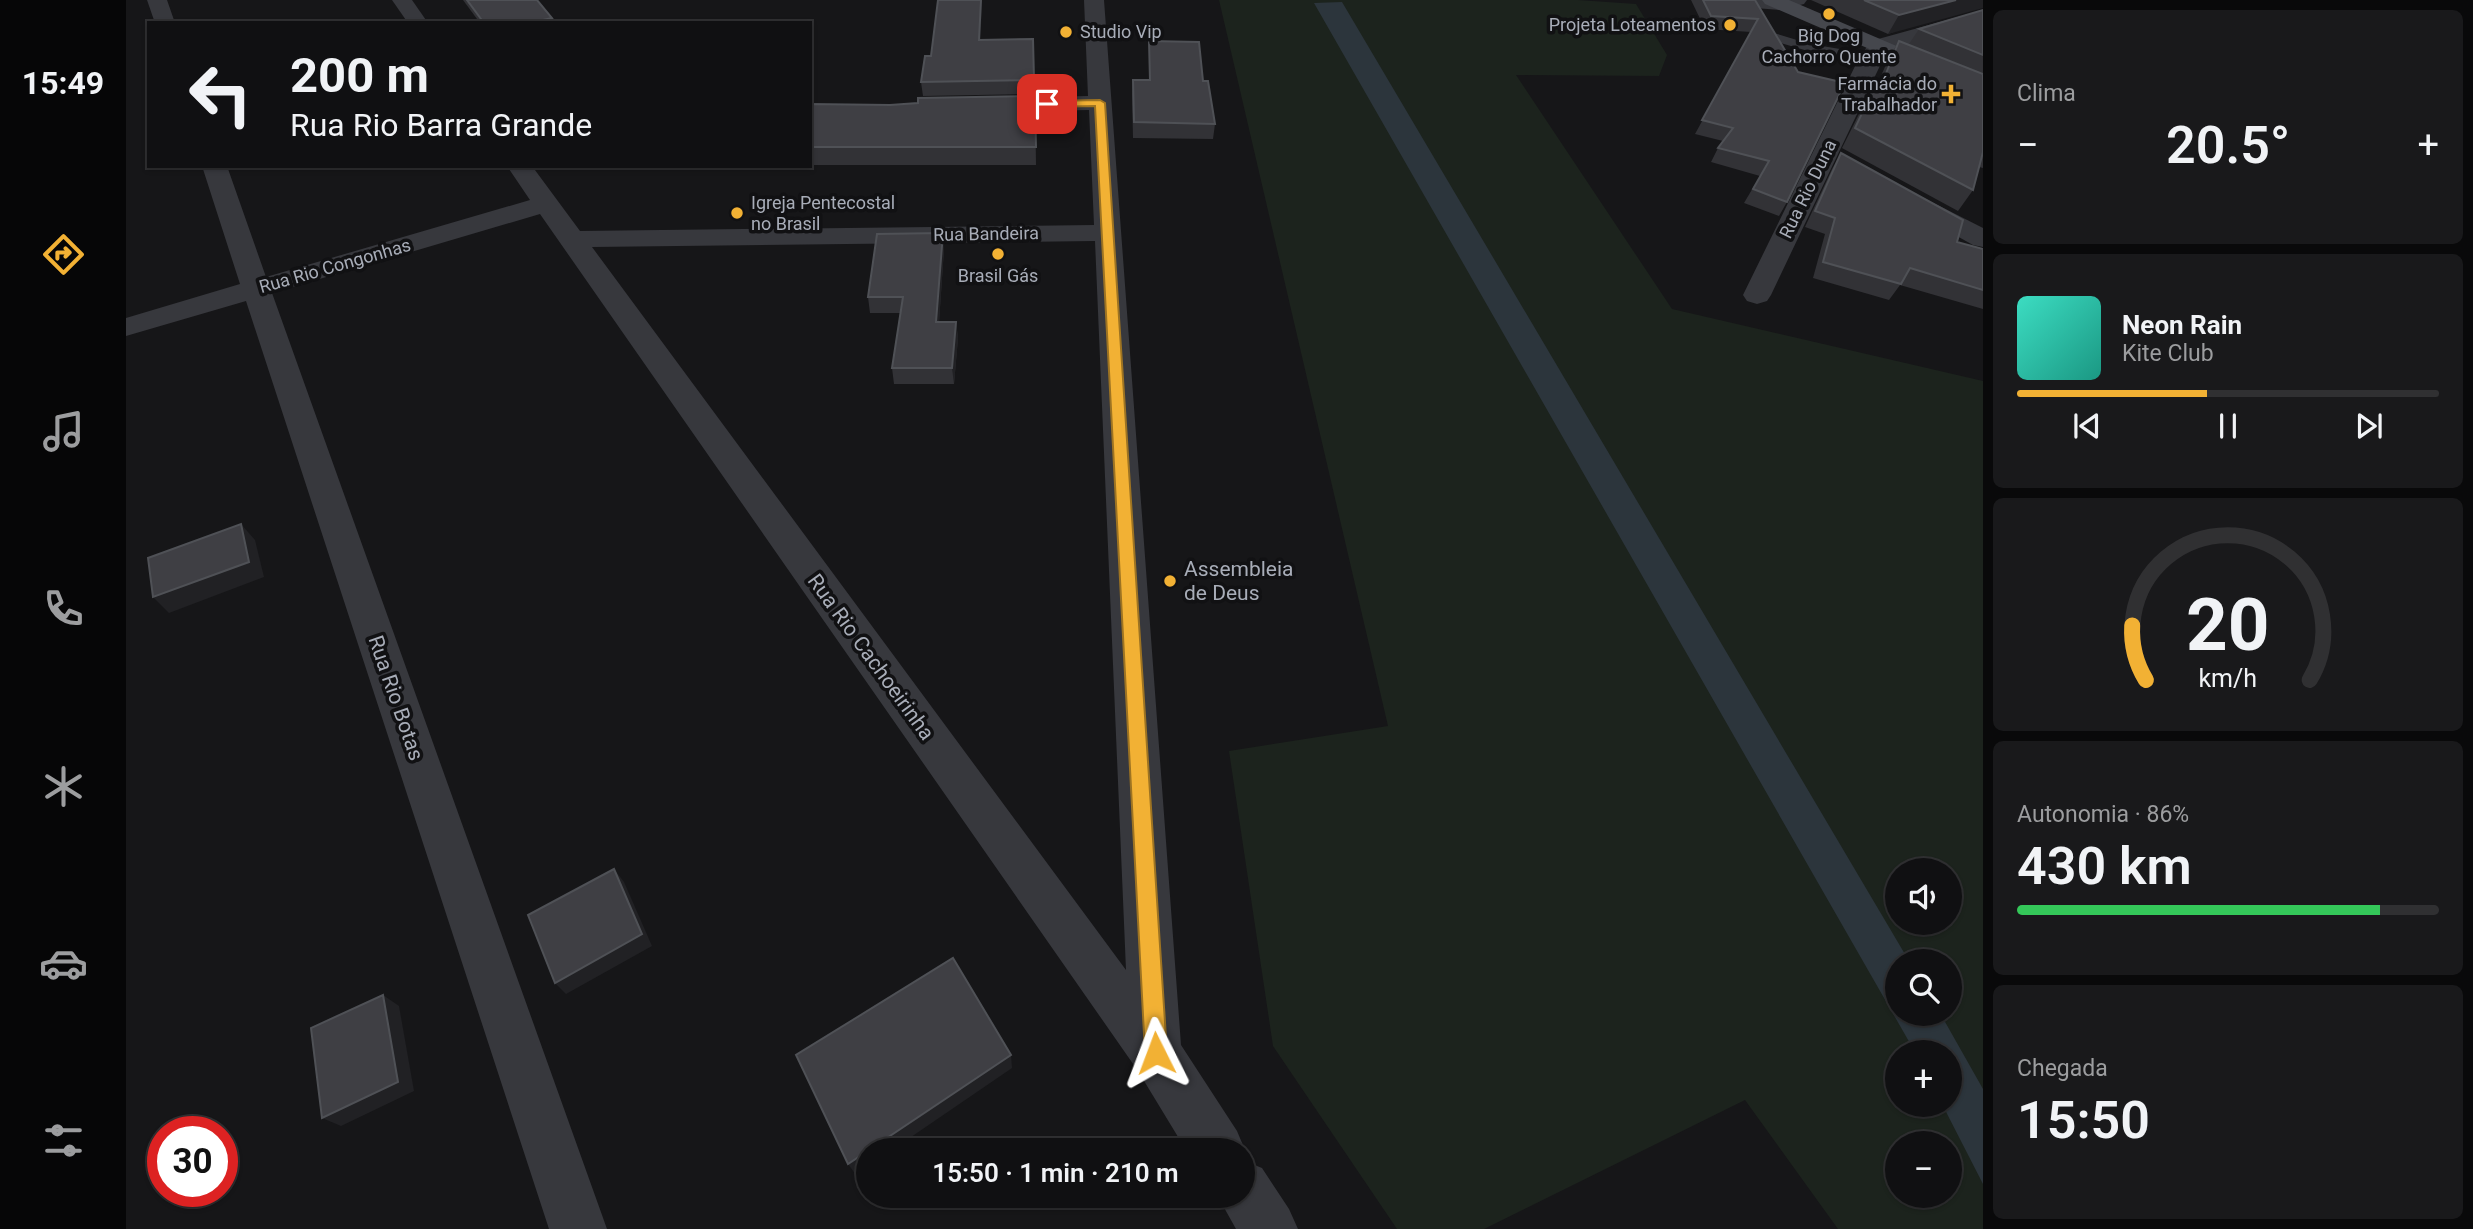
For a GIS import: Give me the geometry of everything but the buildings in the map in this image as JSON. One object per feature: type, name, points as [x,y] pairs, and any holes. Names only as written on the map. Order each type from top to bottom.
[{"type":"main road","points":[[1783,1],[1874,52],[1982,89]]},
{"type":"street","points":[[158,0],[164,21]]},
{"type":"street","points":[[402,0],[417,21]]},
{"type":"street","points":[[1094,0],[1156,1053]]},
{"type":"street","points":[[1730,0],[1783,1]]},
{"type":"street","points":[[1961,1],[1983,10]]},
{"type":"street","points":[[1874,52],[1983,16]]},
{"type":"street","name":"Rua Rio Duna","points":[[1757,295],[1874,52]]},
{"type":"street","points":[[962,106],[1100,103]]},
{"type":"street","points":[[1826,152],[1850,165]]},
{"type":"street","name":"Rua Rio Botas","points":[[215,168],[579,1229]]},
{"type":"street","name":"Rua Rio Cachoeirinha","points":[[520,168],[1156,1053],[1210,1138]]},
{"type":"street","points":[[1898,192],[1983,239]]},
{"type":"street","name":"Rua Rio Congonhas","points":[[126,327],[544,204]]},
{"type":"street","name":"Rua Bandeira","points":[[569,239],[1108,233]]},
{"type":"street","points":[[1255,1208],[1269,1229]]},
{"type":"lane","points":[[1774,37],[1808,47],[1874,52]]},
{"type":"shaded area","points":[[1219,0],[1578,0],[1636,4],[1667,55],[1659,76],[1516,75],[1672,309],[1983,381],[1983,1229],[1838,1229],[1745,1100],[1484,1229],[1397,1229],[1273,1046],[1229,751],[1388,726]]},
{"type":"shaded area","points":[[1342,2],[1885,920],[1885,935],[1894,935],[1902,949],[1885,949],[1885,1000],[1314,3]]},
{"type":"shaded area","points":[[1900,1026],[1947,1026],[1955,1040],[1908,1040]]},
{"type":"shaded area","points":[[1962,1052],[1983,1089],[1983,1184],[1962,1143],[1962,1131],[1956,1131],[1949,1117],[1962,1117]]},
{"type":"place","name":"Big Dog Cachorro Quente","points":[[1829,14]]},
{"type":"place","name":"Projeta Loteamentos","points":[[1730,25]]},
{"type":"place","name":"Studio Vip","points":[[1066,32]]},
{"type":"place","name":"Farmácia do Trabalhador","points":[[1951,94]]},
{"type":"place","name":"Igreja Pentecostal no Brasil","points":[[737,213]]},
{"type":"place","name":"Brasil Gás","points":[[998,254]]},
{"type":"place","name":"Assembleia de Deus","points":[[1170,581]]},
{"type":"route","points":[[1047,104],[1100,103],[1156,1053]]}]
